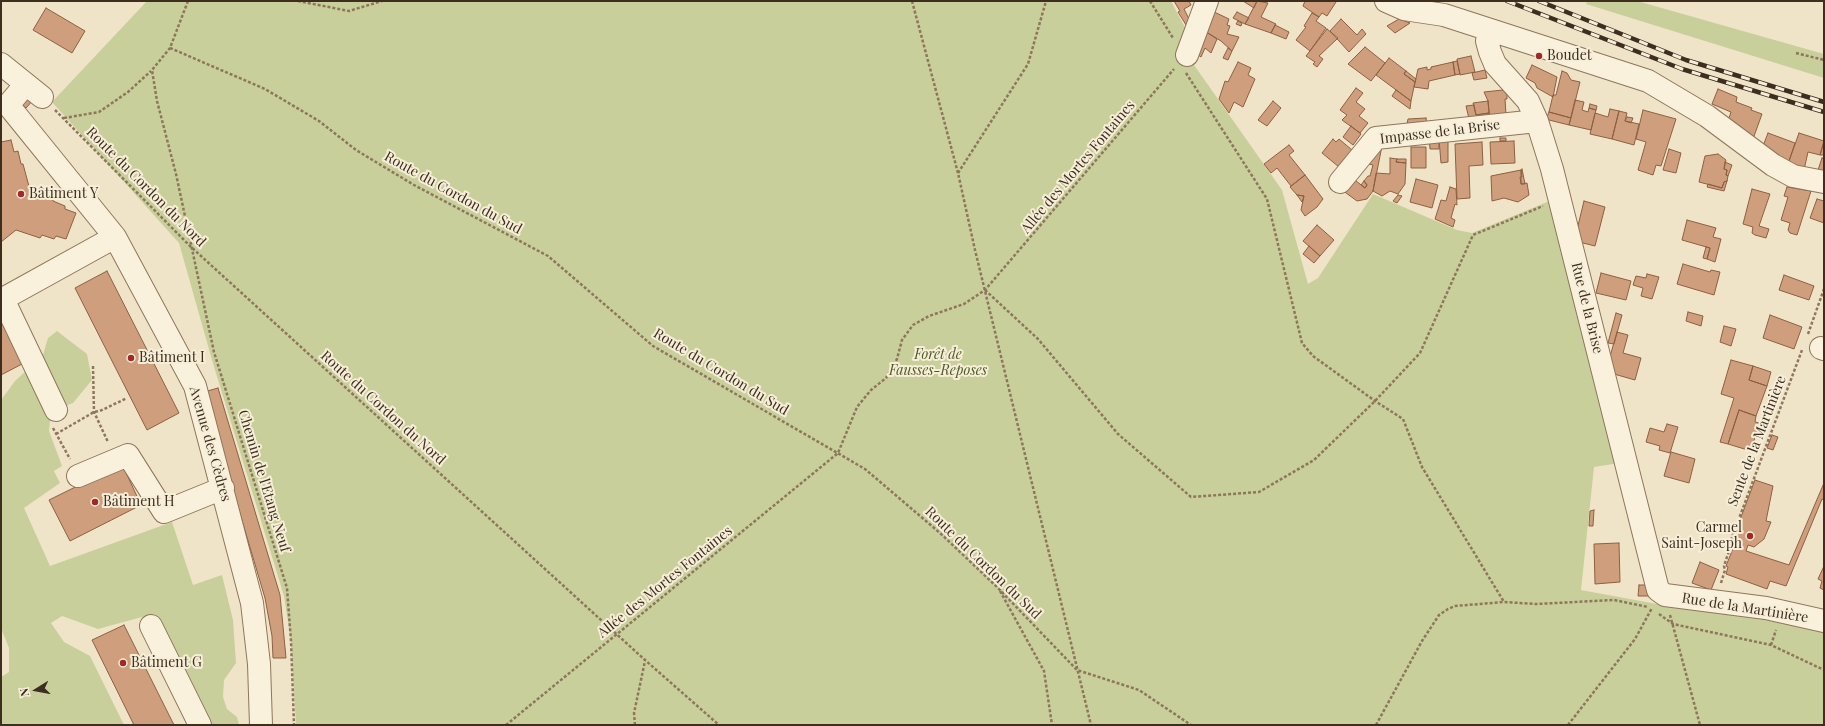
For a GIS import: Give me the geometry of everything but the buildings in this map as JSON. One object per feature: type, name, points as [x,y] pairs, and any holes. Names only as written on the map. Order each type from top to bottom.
[{"type":"street","points":[[1181,54],[1207,1]]},
{"type":"street","points":[[1386,1],[1404,9],[1436,7],[1489,30],[1648,81],[1708,116],[1773,165],[1792,176],[1824,182]]},
{"type":"street","name":"Rue de la Brise","points":[[1489,30],[1487,41],[1490,52],[1496,64],[1528,101],[1537,121],[1560,199],[1658,590],[1658,602]]},
{"type":"street","points":[[1,64],[38,94],[23,124]]},
{"type":"street","name":"Avenue des Cèdres","points":[[38,94],[8,105],[115,237],[195,386],[252,603],[259,664],[261,725]]},
{"type":"street","name":"Impasse de la Brise","points":[[1340,182],[1376,138],[1537,121]]},
{"type":"street","points":[[56,410],[2,300],[115,237]]},
{"type":"street","points":[[78,476],[128,455],[164,512],[223,488]]},
{"type":"street","name":"Rue de la Martinière","points":[[1658,602],[1715,601],[1783,611],[1824,621]]},
{"type":"street","points":[[151,626],[200,725]]},
{"type":"path","points":[[63,118],[99,112],[128,92],[152,70],[170,48],[188,1]]},
{"type":"path","points":[[298,1],[349,11],[382,1]]},
{"type":"path","points":[[912,1],[958,173],[1077,670],[1139,690],[1191,725]]},
{"type":"path","points":[[958,173],[1028,64],[1046,1]]},
{"type":"path","points":[[1150,1],[1267,199],[1302,343],[1313,356],[1375,401],[1403,419],[1422,467],[1504,602]]},
{"type":"path","name":"Route du Cordon du Sud","points":[[170,48],[265,89],[319,121],[356,150],[408,181],[548,256],[653,346],[865,469],[940,533],[998,588],[1077,670],[1091,725]]},
{"type":"path","points":[[1796,52],[1824,60]]},
{"type":"path","name":"Allée des Mortes Fontaines","points":[[506,725],[838,453],[857,407],[871,390],[886,378],[897,358],[902,340],[913,325],[929,316],[964,304],[985,290],[1181,54]]},
{"type":"path","name":"Chemin de l'Etang Neuf","points":[[152,70],[157,101],[176,174],[190,246],[214,352],[286,588],[291,640],[294,725]]},
{"type":"path","name":"Route du Cordon du Nord","points":[[38,94],[190,246],[645,660],[719,725]]},
{"type":"path","points":[[985,290],[1038,339],[1118,434],[1191,497],[1259,492],[1314,460],[1375,401],[1420,353],[1473,235],[1560,199]]},
{"type":"path","name":"Sente de la Martinière","points":[[1715,601],[1725,570],[1724,566],[1729,551],[1728,548],[1813,346],[1824,289]]},
{"type":"path","points":[[93,366],[94,412],[117,460]]},
{"type":"path","points":[[56,434],[94,412],[100,412],[127,398]]},
{"type":"path","points":[[56,410],[53,429],[78,476]]},
{"type":"path","points":[[998,588],[1044,671],[1052,725]]},
{"type":"path","points":[[1376,725],[1422,641],[1439,615],[1455,606],[1504,602],[1536,604],[1614,600],[1658,602]]},
{"type":"path","points":[[1658,602],[1673,624],[1700,725]]},
{"type":"path","points":[[1568,725],[1635,639],[1658,602]]},
{"type":"path","points":[[1673,624],[1771,646],[1824,670]]},
{"type":"path","points":[[635,725],[634,713],[645,660]]},
{"type":"green space","name":"Forêt de Fausses-Reposes","points":[[147,1],[1171,1],[1191,39],[1187,55],[1282,190],[1308,284],[1318,278],[1373,194],[1457,230],[1472,233],[1552,200],[1626,462],[1594,467],[1581,590],[1657,604],[1776,620],[1824,631],[1824,725],[296,725],[291,641],[284,596],[212,360],[179,243],[52,102]]},
{"type":"green space","points":[[1587,1],[1637,1],[1824,54],[1824,78],[1586,4]]},
{"type":"green space","points":[[57,331],[87,354],[92,380],[73,403],[51,411],[49,431],[62,466],[54,471],[60,483],[24,508],[50,566],[172,522],[193,585],[222,575],[233,620],[236,663],[224,680],[223,697],[227,709],[237,717],[239,725],[207,725],[153,614],[98,629],[62,616],[51,623],[64,642],[90,656],[124,725],[1,725],[1,677],[9,672],[9,648],[1,628],[1,400],[15,381],[43,355],[48,338]]},
{"type":"railway","points":[[1507,1],[1682,69],[1824,112]]},
{"type":"railway","points":[[1539,1],[1686,60],[1824,102]]},
{"type":"place","name":"Boudet","points":[[1539,56]]},
{"type":"place","name":"Bâtiment Y","points":[[21,194]]},
{"type":"place","name":"Bâtiment I","points":[[131,358]]},
{"type":"place","name":"Bâtiment H","points":[[95,502]]},
{"type":"place","name":"Carmel Saint-Joseph","points":[[1750,536]]},
{"type":"place","name":"Bâtiment G","points":[[123,663]]}]
